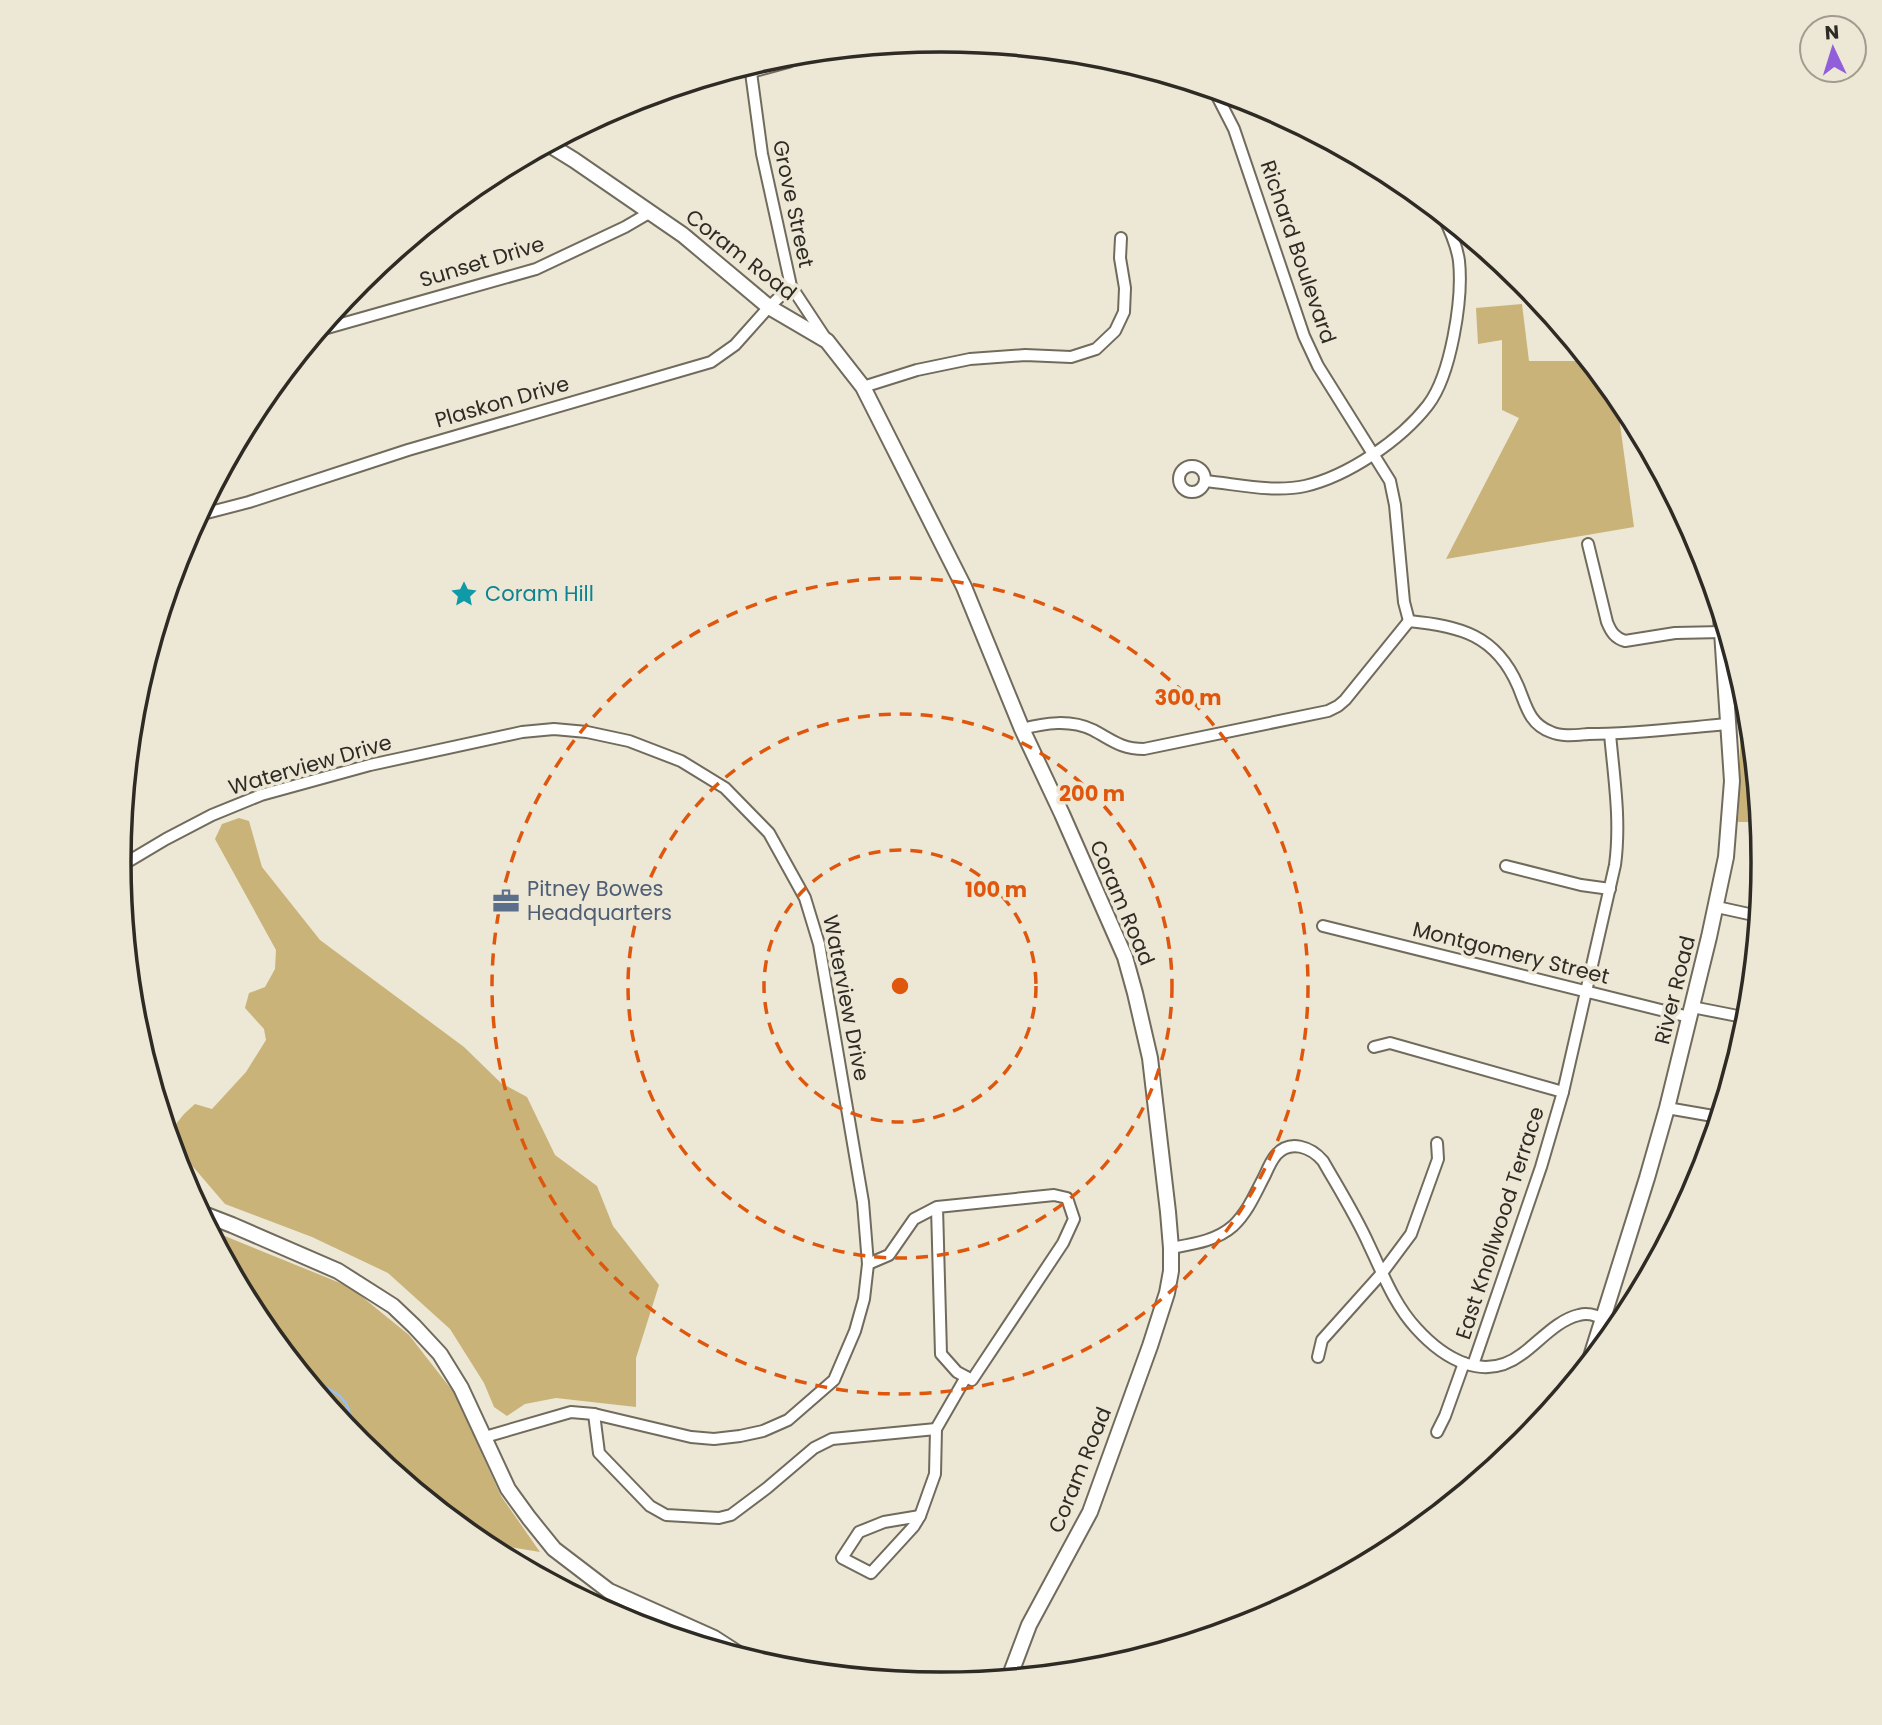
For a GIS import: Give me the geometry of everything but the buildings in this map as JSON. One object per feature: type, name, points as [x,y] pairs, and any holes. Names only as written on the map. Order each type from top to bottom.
[{"type":"street","name":"Grove Street","points":[[751,75],[762,154],[791,286],[827,341]]},
{"type":"street","name":"Richard Boulevard","points":[[1220,102],[1234,129],[1304,336],[1318,366],[1390,481],[1395,505],[1404,602],[1409,621]]},
{"type":"street","name":"Coram Road","points":[[557,150],[683,235],[769,307],[827,341],[863,387],[964,587],[1022,729],[1120,945],[1135,993],[1150,1058],[1171,1248],[1171,1271],[1150,1346],[1090,1512],[1029,1625],[1012,1669]]},
{"type":"street","name":"Sunset Drive","points":[[334,326],[536,269],[649,213]]},
{"type":"street","points":[[1205,481],[1277,488],[1323,481],[1373,455],[1410,425],[1429,403],[1442,378],[1453,341],[1458,304],[1459,260],[1451,234]]},
{"type":"street","points":[[863,387],[917,370],[970,359],[1025,355],[1071,357],[1096,349],[1115,331],[1124,312],[1121,238]]},
{"type":"street","name":"Plaskon Drive","points":[[212,512],[408,450],[711,362],[734,345],[791,286]]},
{"type":"street","points":[[1588,544],[1607,622],[1610,631],[1617,638],[1625,641],[1675,633],[1717,632]]},
{"type":"street","points":[[1022,729],[1068,723],[1090,729],[1122,747],[1144,749],[1328,711],[1345,700],[1409,621],[1450,627],[1484,642],[1502,660],[1518,686],[1530,716],[1552,733],[1610,734],[1728,724]]},
{"type":"street","name":"River Road","points":[[1596,1339],[1667,1108],[1717,907],[1726,857],[1732,781],[1724,659]]},
{"type":"street","name":"Waterview Drive","points":[[131,860],[212,815],[261,796],[370,765],[522,732],[554,729],[587,732],[629,741],[681,761],[725,788],[769,833],[805,898],[820,944],[863,1202],[868,1264],[864,1298],[855,1331],[834,1380],[788,1420],[764,1431],[740,1436],[714,1439],[691,1437],[594,1414],[570,1412],[485,1437]]},
{"type":"street","name":"East Knollwood Terrace","points":[[1437,1432],[1469,1364],[1541,1167],[1563,1092],[1615,865],[1618,829],[1610,734]]},
{"type":"street","points":[[1506,866],[1581,885],[1610,889]]},
{"type":"street","points":[[1717,907],[1749,914]]},
{"type":"street","name":"Montgomery Street","points":[[1322,926],[1587,992],[1691,1012],[1736,1017]]},
{"type":"street","points":[[1374,1047],[1390,1043],[1563,1092]]},
{"type":"street","points":[[1667,1108],[1710,1115]]},
{"type":"street","points":[[1318,1357],[1322,1340],[1382,1273],[1411,1234],[1438,1159],[1437,1143]]},
{"type":"street","points":[[1171,1248],[1225,1232],[1242,1215],[1275,1156],[1287,1148],[1304,1147],[1315,1152],[1323,1161],[1368,1243],[1388,1289],[1415,1327],[1453,1360],[1491,1368],[1510,1362],[1557,1326],[1578,1315],[1595,1315],[1608,1321]]},
{"type":"street","points":[[868,1264],[889,1255],[914,1219],[937,1207],[1054,1195],[1067,1198],[1074,1219],[1063,1243],[972,1380],[957,1372],[941,1354],[937,1207]]},
{"type":"street","points":[[214,1218],[338,1271],[393,1306],[440,1354],[461,1388],[508,1489],[554,1549],[609,1591],[720,1642]]},
{"type":"street","points":[[920,1516],[884,1522],[859,1532],[842,1558],[871,1573],[914,1526],[920,1516],[934,1474],[936,1429],[966,1377]]},
{"type":"street","points":[[594,1414],[599,1454],[650,1506],[666,1515],[719,1518],[731,1515],[814,1448],[832,1438],[936,1429]]},
{"type":"shaded area","points":[[1522,304],[1529,361],[1577,361],[1584,369],[1620,421],[1634,527],[1446,559],[1519,418],[1502,410],[1502,340],[1478,344],[1476,308]]},
{"type":"shaded area","points":[[1740,736],[1749,822],[1738,822]]},
{"type":"shaded area","points":[[239,818],[249,821],[262,867],[320,940],[464,1047],[501,1083],[527,1097],[555,1155],[597,1186],[613,1226],[659,1285],[636,1358],[636,1407],[556,1398],[525,1404],[507,1416],[494,1407],[484,1383],[450,1329],[388,1273],[312,1237],[225,1204],[189,1162],[175,1125],[195,1104],[212,1109],[246,1072],[266,1040],[264,1029],[245,1008],[249,993],[265,987],[275,969],[276,950],[215,839],[222,824]]},
{"type":"shaded area","points":[[222,1235],[350,1287],[409,1335],[455,1394],[501,1496],[540,1552],[508,1547],[491,1536],[448,1505],[368,1435],[298,1356],[268,1313]]},
{"type":"waterway","points":[[323,1387],[339,1395],[346,1403],[351,1417]]},
{"type":"place","name":"Coram Hill","points":[[464,594]]},
{"type":"place","name":"Pitney Bowes Headquarters","points":[[506,901]]}]
